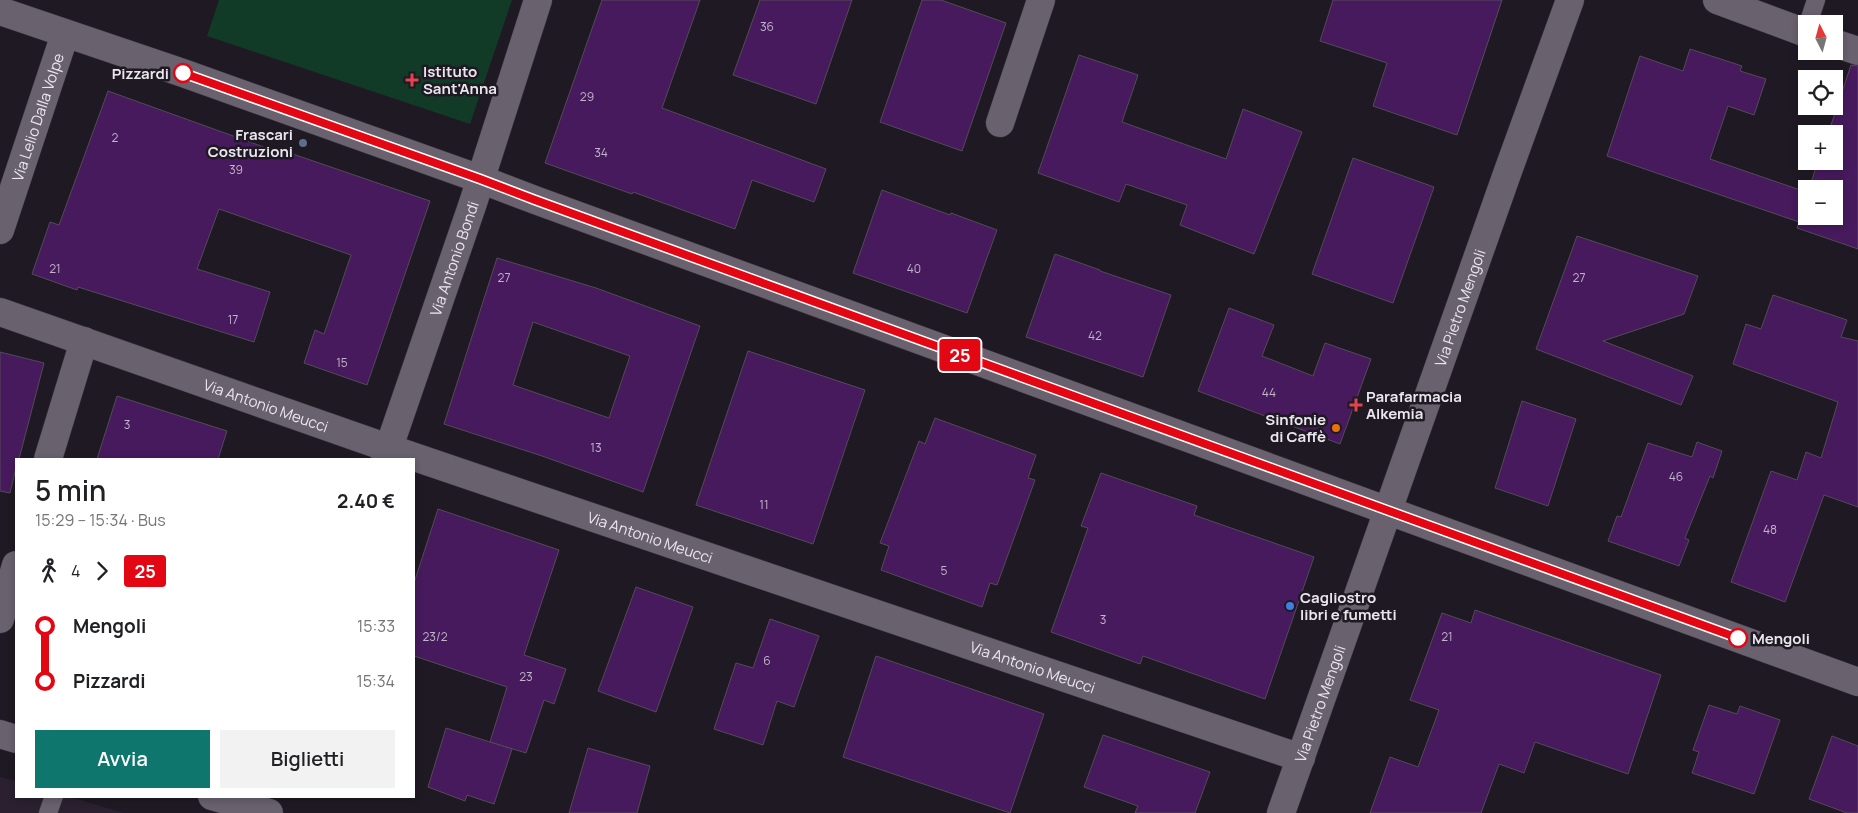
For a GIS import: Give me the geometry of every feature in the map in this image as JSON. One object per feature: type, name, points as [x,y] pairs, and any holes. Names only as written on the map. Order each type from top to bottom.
[{"type":"street","name":"Via Antonio Bondi","points":[[387,453],[480,179],[538,0]]},
{"type":"street","points":[[1000,122],[1041,0]]},
{"type":"street","name":"Via Pietro Mengoli","points":[[1282,813],[1508,170],[1570,0]]},
{"type":"street","points":[[1717,0],[1798,29]]},
{"type":"street","points":[[0,11],[183,73],[480,179],[563,211],[1858,682]]},
{"type":"street","name":"Via Lelio Dalla Volpe","points":[[0,230],[65,34]]},
{"type":"street","points":[[1843,46],[1858,51]]},
{"type":"street","name":"Via Antonio Meucci","points":[[0,312],[402,458]]},
{"type":"street","points":[[48,458],[84,341]]},
{"type":"street","name":"Via Antonio Meucci","points":[[415,462],[1301,758]]},
{"type":"street","points":[[0,619],[15,569]]},
{"type":"street","points":[[0,734],[15,739]]},
{"type":"street","points":[[220,798],[267,809]]},
{"type":"lane","points":[[1811,15],[1816,0]]},
{"type":"lane","points":[[48,813],[53,798]]},
{"type":"shaded area","points":[[0,777],[15,781],[15,798],[74,798],[124,813],[0,813]]},
{"type":"green space","name":"Istituto Sant'Anna","points":[[219,0],[512,0],[470,124],[207,36]]},
{"type":"building","points":[[602,0],[700,0],[662,108],[826,169],[814,202],[752,180],[735,229],[545,163]]},
{"type":"building","points":[[760,0],[852,0],[816,104],[733,75]]},
{"type":"building","points":[[922,0],[941,0],[1006,23],[962,151],[880,122]]},
{"type":"building","points":[[1333,0],[1502,0],[1457,135],[1373,106],[1387,63],[1320,41]]},
{"type":"building","points":[[1690,49],[1742,66],[1740,71],[1766,79],[1754,115],[1728,106],[1710,159],[1798,189],[1798,222],[1607,156],[1640,56],[1683,71]]},
{"type":"building","points":[[1079,55],[1138,75],[1122,122],[1226,159],[1243,109],[1302,132],[1254,254],[1180,225],[1187,205],[1126,184],[1119,202],[1038,173]]},
{"type":"building","points":[[1851,65],[1858,66],[1858,249],[1797,228],[1798,225],[1843,225],[1843,180],[1812,180],[1815,170],[1843,170],[1843,125],[1831,125],[1834,115],[1843,115],[1843,89]]},
{"type":"building","points":[[108,91],[286,155],[287,152],[430,201],[367,385],[304,363],[315,330],[324,334],[351,255],[219,209],[197,269],[270,292],[254,342],[78,287],[77,290],[32,274],[50,222],[59,225]]},
{"type":"building","points":[[1353,158],[1434,187],[1393,303],[1312,274]]},
{"type":"building","points":[[882,190],[997,230],[967,313],[853,273]]},
{"type":"building","points":[[1577,236],[1698,276],[1684,314],[1603,341],[1693,376],[1681,405],[1536,349]]},
{"type":"building","points":[[1055,254],[1171,295],[1143,377],[1026,337]]},
{"type":"building","points":[[497,258],[596,288],[700,326],[643,492],[444,424]],"holes":[[[533,322],[630,356],[609,418],[513,385]]]},
{"type":"building","points":[[1773,295],[1847,320],[1841,337],[1858,341],[1858,507],[1824,495],[1785,602],[1731,582],[1771,471],[1797,480],[1806,452],[1821,458],[1838,402],[1733,364],[1746,324],[1761,329]]},
{"type":"building","points":[[1229,308],[1274,325],[1262,356],[1313,376],[1325,343],[1371,359],[1340,444],[1198,391]]},
{"type":"building","points":[[748,351],[865,390],[813,544],[696,505]]},
{"type":"building","points":[[0,352],[44,363],[19,458],[15,458],[15,472],[10,493],[0,491]]},
{"type":"building","points":[[117,396],[227,431],[218,458],[97,458]]},
{"type":"building","points":[[1522,401],[1576,419],[1548,506],[1495,488]]},
{"type":"building","points":[[935,418],[1036,455],[1028,478],[1035,480],[997,585],[990,583],[982,607],[881,570],[889,546],[880,543],[919,441],[925,444]]},
{"type":"building","points":[[1697,442],[1722,451],[1713,478],[1710,476],[1685,538],[1689,540],[1679,566],[1608,541],[1617,516],[1621,517],[1648,443],[1692,457]]},
{"type":"building","points":[[1101,473],[1197,506],[1194,515],[1314,557],[1265,699],[1143,656],[1140,664],[1051,632],[1088,528],[1081,526]]},
{"type":"building","points":[[438,509],[559,550],[524,655],[566,669],[554,704],[544,700],[526,753],[490,742],[507,687],[415,656],[415,580]]},
{"type":"building","points":[[636,587],[693,607],[656,712],[598,691]]},
{"type":"building","points":[[1475,610],[1661,675],[1628,774],[1535,742],[1524,773],[1499,764],[1481,813],[1370,813],[1390,757],[1418,767],[1439,710],[1410,700],[1442,613],[1471,623]]},
{"type":"building","points":[[770,619],[819,636],[794,707],[777,701],[763,745],[714,729],[736,663],[753,668]]},
{"type":"building","points":[[876,656],[1044,714],[1010,813],[843,757]]},
{"type":"building","points":[[1709,705],[1737,714],[1740,706],[1780,720],[1754,794],[1692,773],[1699,752],[1693,750]]},
{"type":"building","points":[[446,728],[512,749],[494,804],[467,795],[465,801],[428,787]]},
{"type":"building","points":[[1103,735],[1210,772],[1195,813],[1135,813],[1138,806],[1084,787]]},
{"type":"building","points":[[1832,736],[1858,746],[1858,813],[1847,813],[1809,799]]},
{"type":"building","points":[[588,748],[650,766],[637,813],[569,813]]},
{"type":"bus line","name":"25","points":[[183,73],[480,179],[1738,638]]},
{"type":"place","name":"Pizzardi","points":[[183,73]]},
{"type":"place","name":"Istituto Sant'Anna","points":[[412,80]]},
{"type":"place","name":"Frascari Costruzioni","points":[[303,143]]},
{"type":"place","name":"Parafarmacia Alkemia","points":[[1356,405]]},
{"type":"place","name":"Sinfonie di Caffè","points":[[1336,428]]},
{"type":"place","name":"Cagliostro libri e fumetti","points":[[1290,606]]},
{"type":"place","name":"Mengoli","points":[[1738,638]]}]
